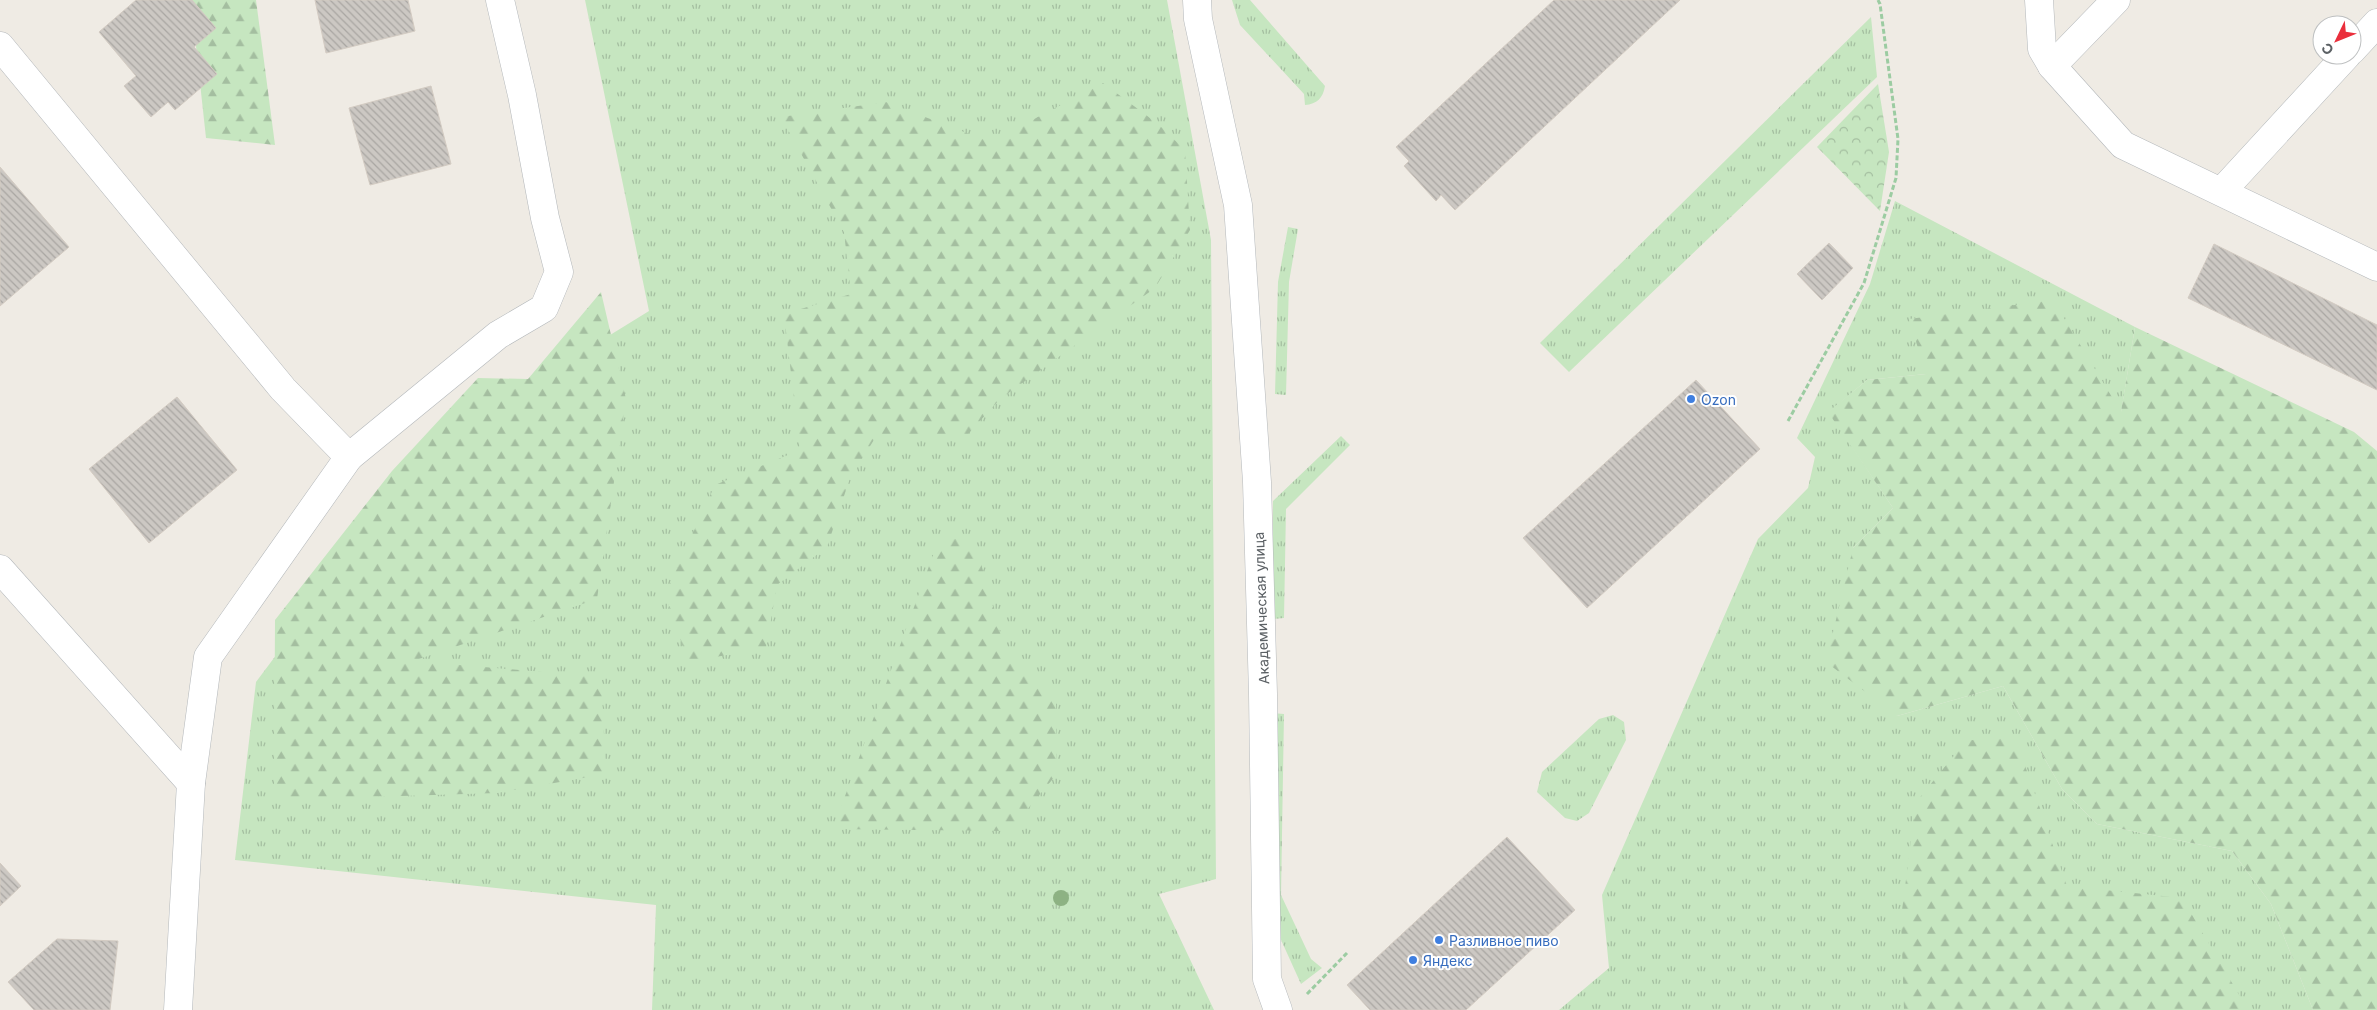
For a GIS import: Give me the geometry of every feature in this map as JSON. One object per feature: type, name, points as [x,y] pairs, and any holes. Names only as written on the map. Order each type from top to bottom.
[{"type":"street","points":[[178,1010],[192,784],[208,657],[348,457],[498,335],[544,308],[559,272],[545,218],[522,95],[500,0]]},
{"type":"street","name":"Академическая улица","points":[[1197,0],[1198,20],[1238,205],[1257,492],[1263,694],[1267,979],[1289,1005]]},
{"type":"street","points":[[2039,0],[2042,49],[2052,66],[2124,145],[2377,268]]},
{"type":"street","points":[[2052,66],[2116,0]]},
{"type":"street","points":[[2362,39],[2377,22]]},
{"type":"street","points":[[0,46],[283,389],[348,457]]},
{"type":"street","points":[[2222,192],[2338,65]]},
{"type":"street","points":[[0,569],[192,784]]},
{"type":"path","points":[[1788,421],[1864,283],[1896,178],[1898,139],[1878,0]]},
{"type":"path","points":[[1289,1005],[1347,953]]},
{"type":"green space","points":[[191,0],[256,0],[275,145],[206,138]]},
{"type":"green space","points":[[585,0],[1167,0],[1211,240],[1216,879],[1159,894],[1214,1010],[652,1010],[656,905],[235,860],[256,682],[435,443],[649,311]]},
{"type":"green space","points":[[1232,0],[1250,0],[1325,86],[1319,100],[1305,105],[1304,94],[1240,25]]},
{"type":"green space","points":[[1871,17],[1877,77],[1569,372],[1540,343]]},
{"type":"green space","points":[[1103,83],[1158,124],[1185,150],[1190,230],[1155,288],[1000,399],[968,434],[877,435],[850,478],[827,547],[777,585],[766,648],[688,662],[665,594],[715,485],[800,450],[784,314],[851,294],[844,232],[781,117],[886,102],[990,142]]},
{"type":"green space","points":[[1878,84],[1889,152],[1880,211],[1817,147]]},
{"type":"green space","points":[[1895,201],[2135,327],[2121,413],[1926,374],[1867,380],[1829,412],[1893,508],[1853,548],[1897,716],[2003,686],[2062,789],[2097,824],[2232,851],[2271,904],[2313,1010],[1559,1010],[1609,968],[1602,895],[1758,539],[1808,488],[1815,457],[1797,438],[1870,284]]},
{"type":"green space","points":[[1288,227],[1298,229],[1289,282],[1286,395],[1275,394],[1278,282]]},
{"type":"green space","points":[[601,292],[626,399],[597,599],[413,661],[601,677],[606,774],[497,793],[274,800],[275,620],[392,471],[478,378],[528,379]]},
{"type":"green space","points":[[2053,300],[2121,412],[2135,327],[2354,432],[2377,451],[2377,1010],[2313,1010],[2271,904],[2232,851],[2097,824],[2062,789],[2003,686],[1897,716],[1826,662],[1853,548],[1893,508],[1828,412],[1867,380],[1926,374],[1909,319]]},
{"type":"green space","points":[[1341,436],[1350,445],[1286,509],[1284,618],[1273,619],[1273,501]]},
{"type":"green space","points":[[940,536],[975,542],[1005,650],[1056,701],[1057,774],[1009,831],[833,829]]},
{"type":"green space","points":[[1272,713],[1284,714],[1281,895],[1311,959],[1322,968],[1301,984],[1272,920]]},
{"type":"green space","points":[[1613,715],[1624,722],[1626,740],[1589,813],[1577,821],[1565,818],[1537,792],[1542,772],[1599,719]]},
{"type":"green space","points":[[2014,734],[2067,886],[2182,898],[2248,1010],[1904,1010],[1901,918],[1916,802],[1966,741]]},
{"type":"building","points":[[136,0],[192,0],[216,28],[194,47],[217,74],[175,110],[168,102],[151,117],[124,86],[136,76],[99,32]]},
{"type":"building","points":[[315,0],[408,0],[415,31],[326,53]]},
{"type":"building","points":[[1554,0],[1680,0],[1455,210],[1441,195],[1436,201],[1404,166],[1409,161],[1396,147]]},
{"type":"building","points":[[431,86],[451,164],[370,185],[349,108]]},
{"type":"building","points":[[0,167],[69,247],[0,306]]},
{"type":"building","points":[[1829,243],[1853,268],[1822,300],[1797,274]]},
{"type":"building","points":[[2214,244],[2377,325],[2377,390],[2188,298]]},
{"type":"building","points":[[1696,380],[1760,449],[1587,608],[1523,538]]},
{"type":"building","points":[[177,397],[237,470],[149,543],[89,469]]},
{"type":"building","points":[[1507,837],[1575,910],[1466,1010],[1370,1010],[1347,985]]},
{"type":"building","points":[[0,863],[21,886],[0,906]]},
{"type":"building","points":[[57,939],[118,941],[110,1010],[34,1010],[8,982]]},
{"type":"place","name":"Ozon","points":[[1691,399]]},
{"type":"place","name":"Разливное пиво","points":[[1439,940]]},
{"type":"place","name":"Яндекс","points":[[1413,960]]}]
